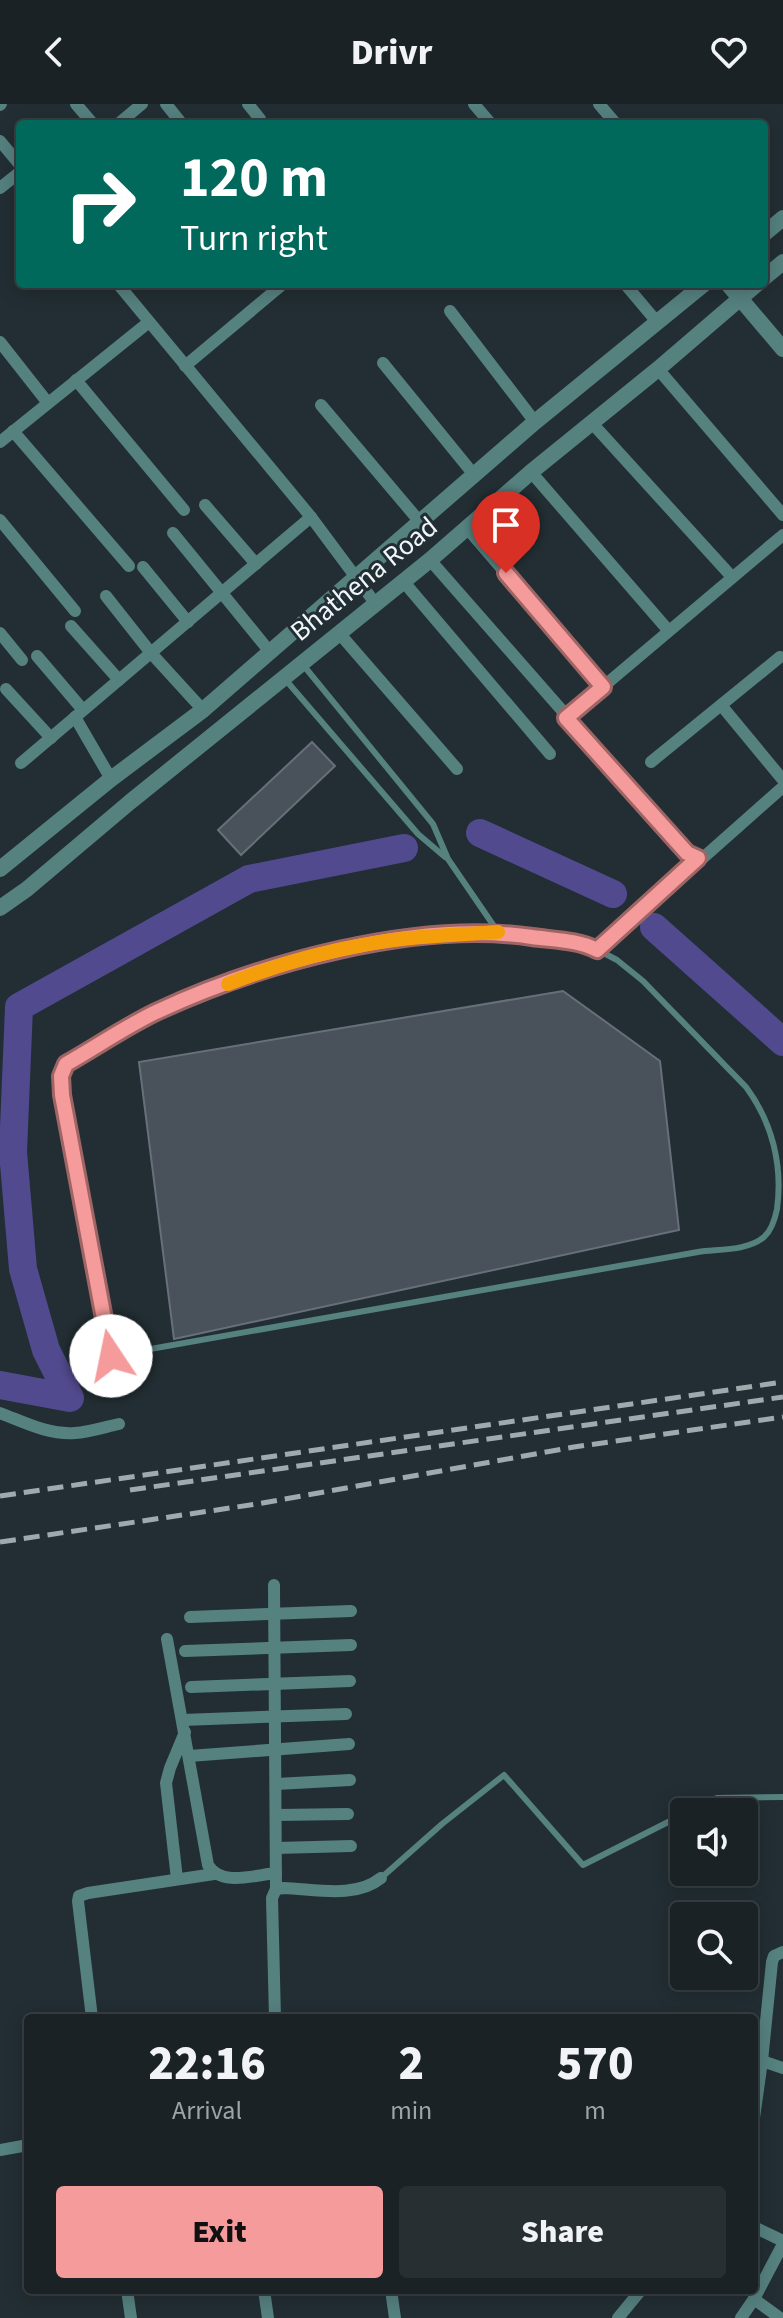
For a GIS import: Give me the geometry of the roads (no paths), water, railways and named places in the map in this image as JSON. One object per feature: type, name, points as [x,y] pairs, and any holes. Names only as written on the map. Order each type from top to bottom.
[{"type":"street","points":[[76,104],[90,120]]},
{"type":"street","points":[[123,120],[142,104]]},
{"type":"street","points":[[166,104],[179,120]]},
{"type":"street","points":[[248,104],[260,119]]},
{"type":"street","points":[[474,104],[488,120]]},
{"type":"street","points":[[599,104],[613,120]]},
{"type":"street","points":[[0,141],[16,160]]},
{"type":"street","points":[[0,188],[16,175]]},
{"type":"street","points":[[121,288],[311,517],[375,603]]},
{"type":"street","points":[[185,366],[278,288]]},
{"type":"street","points":[[628,288],[657,322]]},
{"type":"street","name":"Bhathena Road","points":[[0,869],[111,779],[203,710],[535,422],[699,288]]},
{"type":"street","points":[[731,288],[783,349]]},
{"type":"street","name":"Bhathena Road","points":[[0,908],[430,560],[752,288]]},
{"type":"street","points":[[450,311],[535,422]]},
{"type":"street","points":[[0,441],[149,322]]},
{"type":"street","points":[[0,342],[48,403]]},
{"type":"street","points":[[383,363],[475,476]]},
{"type":"street","points":[[658,369],[783,515]]},
{"type":"street","points":[[76,380],[184,510]]},
{"type":"street","points":[[321,405],[420,522]]},
{"type":"street","points":[[591,422],[732,577]]},
{"type":"street","points":[[13,431],[188,622]]},
{"type":"street","points":[[531,472],[668,630]]},
{"type":"street","points":[[205,505],[256,564]]},
{"type":"street","points":[[21,763],[311,517]]},
{"type":"street","points":[[0,520],[75,611]]},
{"type":"street","points":[[467,528],[603,687]]},
{"type":"street","points":[[173,533],[270,652]]},
{"type":"street","points":[[566,718],[783,535]]},
{"type":"street","points":[[430,560],[687,853],[704,857],[783,787]]},
{"type":"street","points":[[403,581],[550,754]]},
{"type":"street","points":[[106,596],[151,653],[203,710]]},
{"type":"street","points":[[71,626],[119,680]]},
{"type":"street","points":[[0,633],[22,660]]},
{"type":"street","points":[[339,633],[457,769]]},
{"type":"street","points":[[37,656],[79,714],[111,779]]},
{"type":"street","points":[[651,762],[780,657]]},
{"type":"street","points":[[6,689],[51,738]]},
{"type":"street","points":[[721,705],[783,780]]},
{"type":"street","points":[[0,1413],[37,1428],[62,1433],[119,1424]]},
{"type":"street","points":[[274,1585],[276,1889],[272,1898],[275,2014]]},
{"type":"street","points":[[190,1617],[351,1611]]},
{"type":"street","points":[[167,1639],[208,1865],[214,1874]]},
{"type":"street","points":[[185,1651],[351,1645]]},
{"type":"street","points":[[191,1687],[350,1681]]},
{"type":"street","points":[[184,1726],[275,1716],[346,1714]]},
{"type":"street","points":[[177,1879],[166,1783],[184,1726]]},
{"type":"street","points":[[189,1756],[349,1744]]},
{"type":"street","points":[[276,1784],[350,1780]]},
{"type":"street","points":[[276,1815],[348,1814]]},
{"type":"street","points":[[276,1848],[351,1846]]},
{"type":"street","points":[[92,2014],[79,1896],[214,1874],[226,1878],[276,1873]]},
{"type":"street","points":[[276,1889],[357,1891],[381,1878]]},
{"type":"street","points":[[758,2090],[772,1962],[774,1956],[783,1952]]},
{"type":"street","points":[[762,2061],[783,2068]]},
{"type":"street","points":[[0,2150],[24,2146]]},
{"type":"street","points":[[758,2229],[783,2242],[758,2291]]},
{"type":"street","points":[[128,2294],[131,2318]]},
{"type":"street","points":[[265,2294],[268,2318]]},
{"type":"street","points":[[392,2294],[395,2318]]},
{"type":"street","points":[[618,2318],[638,2294]]},
{"type":"street","points":[[741,2318],[757,2294]]},
{"type":"street","points":[[754,2299],[780,2318]]},
{"type":"lane","points":[[301,663],[433,824],[448,859],[498,932]]},
{"type":"lane","points":[[284,677],[418,834],[448,859]]},
{"type":"lane","points":[[597,950],[698,858]]},
{"type":"lane","points":[[498,932],[565,941],[597,950],[617,960],[643,981],[746,1087],[759,1105],[772,1131],[779,1156],[778,1203],[766,1236],[742,1246],[111,1356],[62,1095],[61,1076],[66,1064],[155,1013],[232,982],[308,957],[364,944],[498,932]]},
{"type":"lane","points":[[381,1878],[504,1775],[583,1865],[670,1821]]},
{"type":"lane","points":[[717,1798],[783,1797]]},
{"type":"waterway","points":[[480,833],[613,894]]},
{"type":"waterway","points":[[0,1385],[70,1398],[46,1350],[23,1269],[13,1152],[19,1007],[249,879],[404,848]]},
{"type":"waterway","points":[[654,927],[783,1042]]},
{"type":"railway","points":[[0,1496],[783,1382]]},
{"type":"railway","points":[[130,1490],[783,1397]]},
{"type":"railway","points":[[0,1542],[257,1504],[574,1447],[783,1417]]}]
